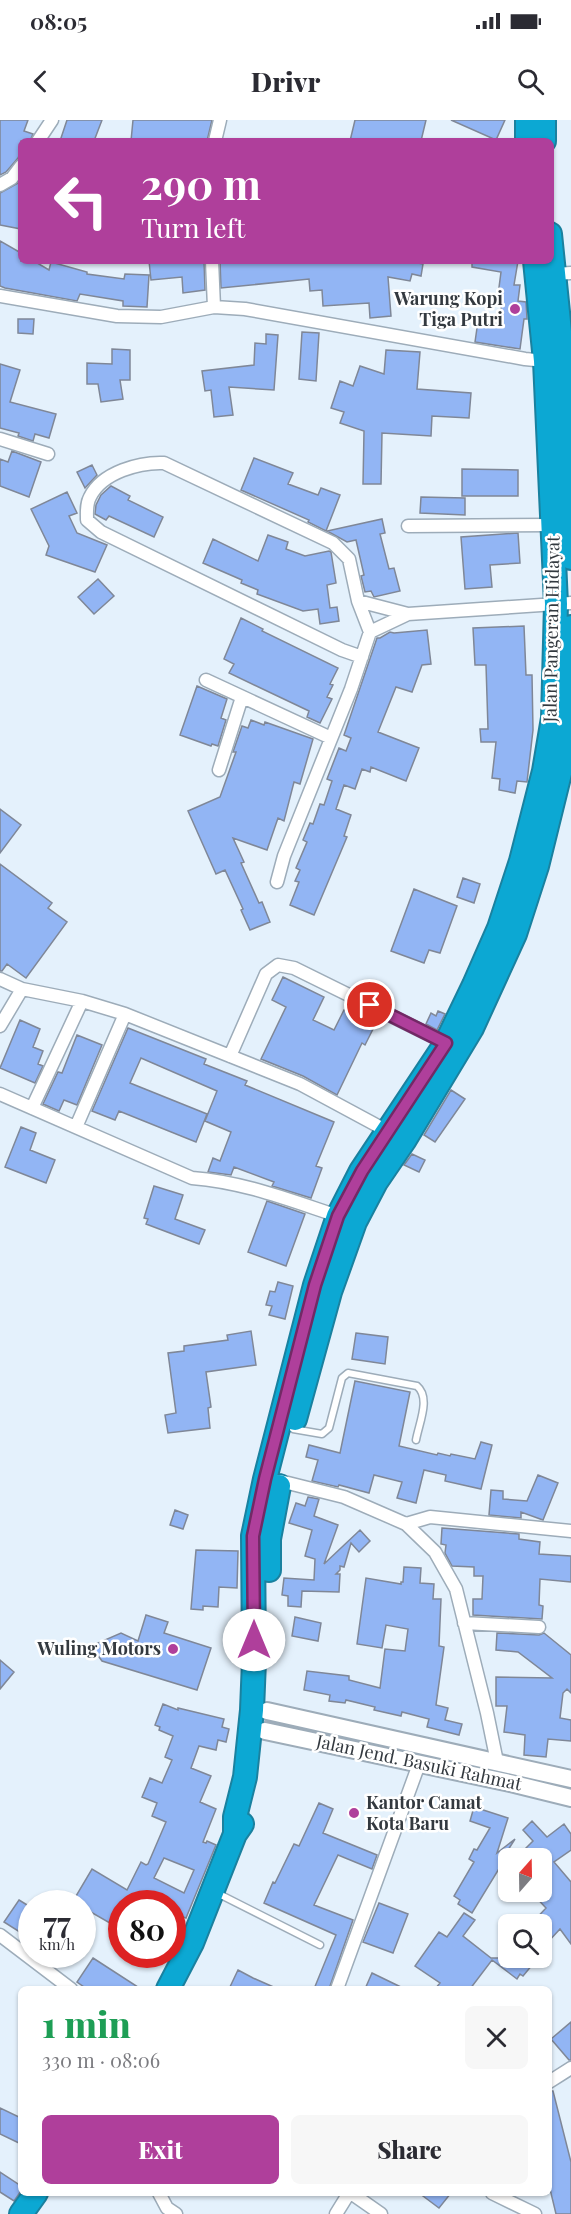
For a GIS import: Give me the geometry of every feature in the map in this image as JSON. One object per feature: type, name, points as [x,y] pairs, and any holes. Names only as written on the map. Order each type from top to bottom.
[{"type":"highway","points":[[527,120],[527,138]]},
{"type":"highway","points":[[544,120],[544,138]]},
{"type":"highway","name":"Jalan Pangeran Hidayat","points":[[482,988],[521,861],[544,771],[553,718],[563,603],[553,525],[554,361],[563,273],[554,246]]},
{"type":"highway","name":"Jalan Pangeran Hidayat","points":[[536,264],[554,361],[571,558]]},
{"type":"highway","name":"Jalan Pangeran Hidayat","points":[[170,1986],[192,1943],[214,1892],[235,1834],[235,1816],[259,1721],[269,1539],[280,1481],[330,1292],[355,1222],[396,1136],[514,934],[537,866],[566,749],[571,627]]},
{"type":"highway","name":"Jalan Pangeran Hidayat","points":[[259,1721],[254,1660],[253,1536],[265,1479],[315,1285],[338,1216],[362,1171],[396,1136]]},
{"type":"highway","points":[[21,2214],[34,2196]]},
{"type":"main road","name":"Jalan Jend. Basuki Rahmat","points":[[259,1721],[497,1761],[571,1779]]},
{"type":"main road","name":"Jalan Jend. Basuki Rahmat","points":[[259,1721],[419,1764],[510,1783],[568,1800]]},
{"type":"street","points":[[40,138],[52,120]]},
{"type":"street","points":[[216,138],[220,120]]},
{"type":"street","points":[[0,185],[12,178],[18,169]]},
{"type":"street","points":[[212,264],[214,307]]},
{"type":"street","points":[[0,296],[117,316],[160,316],[214,307],[245,309],[525,360],[554,361]]},
{"type":"street","points":[[0,440],[48,454]]},
{"type":"street","points":[[277,882],[284,856],[331,738],[362,657],[370,632],[358,601],[349,559],[333,543],[164,463],[149,462],[130,466],[110,477],[90,495],[86,508],[87,520],[101,532],[342,650],[362,657]]},
{"type":"street","points":[[408,526],[553,525]]},
{"type":"street","points":[[358,601],[408,614],[563,603]]},
{"type":"street","points":[[370,632],[408,614]]},
{"type":"street","points":[[207,680],[331,738]]},
{"type":"street","points":[[219,770],[242,697]]},
{"type":"street","points":[[230,1056],[266,974],[278,965],[294,968],[458,1032]]},
{"type":"street","points":[[0,979],[22,989],[82,1001],[125,1014],[300,1084],[396,1136]]},
{"type":"street","points":[[0,1026],[22,989]]},
{"type":"street","points":[[32,1108],[82,1001]]},
{"type":"street","points":[[76,1127],[125,1014]]},
{"type":"street","points":[[0,1094],[192,1178],[224,1181],[338,1216]]},
{"type":"street","points":[[280,1481],[344,1497],[406,1524],[435,1552],[456,1589],[497,1761]]},
{"type":"street","points":[[406,1524],[430,1517],[571,1531]]},
{"type":"street","points":[[465,1623],[539,1627]]},
{"type":"street","points":[[339,1986],[419,1764]]},
{"type":"street","points":[[0,1935],[67,1986]]},
{"type":"street","points":[[552,2080],[571,2068]]},
{"type":"street","points":[[161,2196],[167,2208],[176,2214]]},
{"type":"street","points":[[336,2214],[348,2196]]},
{"type":"street","points":[[354,2196],[381,2214]]},
{"type":"street","points":[[498,2196],[535,2214]]},
{"type":"lane","points":[[293,1429],[322,1434],[329,1428],[342,1378],[348,1373],[417,1386],[425,1397],[416,1440]]},
{"type":"lane","points":[[214,1892],[321,1945]]},
{"type":"building","points":[[0,120],[28,120],[24,131],[33,134],[31,138],[18,138],[18,158],[6,172],[0,175]]},
{"type":"building","points":[[67,120],[102,120],[95,138],[61,138]]},
{"type":"building","points":[[133,120],[212,120],[208,138],[131,138]]},
{"type":"building","points":[[355,120],[426,120],[422,138],[351,138]]},
{"type":"building","points":[[451,120],[505,120],[497,138],[492,138]]},
{"type":"building","points":[[18,183],[18,228],[0,225],[0,193]]},
{"type":"building","points":[[0,241],[18,251],[18,264],[39,264],[49,270],[50,264],[58,264],[87,272],[87,274],[124,279],[125,274],[149,275],[147,307],[123,306],[123,301],[80,294],[77,301],[0,286]]},
{"type":"building","points":[[149,264],[204,264],[205,290],[183,293],[182,277],[151,280]]},
{"type":"building","points":[[220,264],[423,264],[421,276],[412,274],[410,281],[388,277],[391,316],[370,318],[369,303],[323,306],[322,290],[310,291],[309,279],[221,288]]},
{"type":"building","points":[[472,264],[518,264],[514,285],[520,285],[518,301],[526,302],[527,319],[524,319],[520,349],[475,342],[478,321],[500,324],[502,295],[498,295],[501,272],[472,267]]},
{"type":"building","points":[[18,319],[34,319],[33,334],[18,333]]},
{"type":"building","points":[[302,332],[319,333],[316,381],[299,379]]},
{"type":"building","points":[[266,334],[278,335],[274,390],[229,387],[233,415],[214,417],[211,390],[205,391],[202,371],[254,365],[255,343],[266,344]]},
{"type":"building","points":[[112,349],[130,350],[130,380],[120,380],[123,399],[101,402],[98,384],[87,384],[87,363],[112,364]]},
{"type":"building","points":[[386,350],[420,352],[417,389],[471,393],[469,418],[432,416],[431,436],[382,433],[381,484],[363,484],[364,431],[340,423],[344,412],[331,408],[340,381],[353,386],[360,366],[384,374]]},
{"type":"building","points":[[0,364],[20,370],[10,402],[56,414],[49,438],[35,434],[33,441],[18,436],[19,433],[0,428]]},
{"type":"building","points":[[12,451],[41,462],[29,497],[0,486],[0,459],[8,462]]},
{"type":"building","points":[[254,458],[293,473],[288,484],[318,495],[321,488],[340,495],[326,531],[308,522],[309,520],[241,490]]},
{"type":"building","points":[[92,465],[97,475],[85,488],[77,472]]},
{"type":"building","points":[[462,469],[518,470],[518,496],[462,496]]},
{"type":"building","points":[[111,486],[130,496],[128,500],[163,517],[154,537],[109,516],[106,520],[95,514],[101,495]]},
{"type":"building","points":[[67,492],[77,513],[69,516],[77,533],[107,545],[95,572],[46,555],[49,546],[31,509]]},
{"type":"building","points":[[421,497],[465,498],[465,515],[420,513]]},
{"type":"building","points":[[382,519],[385,533],[380,534],[389,569],[394,568],[400,591],[374,597],[371,591],[365,592],[361,576],[364,575],[356,540],[347,542],[327,531]]},
{"type":"building","points":[[518,533],[520,563],[490,565],[492,587],[465,589],[461,537]]},
{"type":"building","points":[[268,535],[288,542],[286,549],[305,556],[331,552],[336,583],[327,585],[330,608],[337,607],[339,621],[320,624],[318,609],[303,611],[257,594],[258,590],[241,583],[242,580],[203,563],[213,539],[258,561]]},
{"type":"building","points":[[98,579],[114,596],[94,614],[78,597]]},
{"type":"building","points":[[241,618],[263,629],[262,631],[338,668],[330,684],[333,685],[327,697],[332,699],[320,723],[307,717],[309,711],[229,673],[234,664],[224,659]]},
{"type":"building","points":[[524,626],[526,675],[532,675],[533,730],[527,782],[517,781],[515,793],[499,790],[500,779],[492,778],[496,742],[481,742],[480,729],[488,729],[486,665],[475,665],[473,628]]},
{"type":"building","points":[[427,630],[431,664],[422,665],[412,692],[396,687],[378,732],[419,748],[406,781],[371,767],[370,772],[362,769],[355,789],[344,785],[336,809],[351,815],[344,836],[347,837],[314,915],[290,905],[299,882],[295,881],[300,870],[296,868],[307,842],[303,840],[310,823],[313,824],[320,804],[324,805],[332,781],[327,779],[339,748],[346,751],[351,738],[344,735],[377,638],[390,632]]},
{"type":"building","points":[[197,686],[227,699],[221,718],[226,720],[218,746],[212,744],[211,746],[180,735]]},
{"type":"building","points":[[251,720],[264,725],[265,722],[313,739],[300,784],[294,782],[284,821],[278,818],[267,850],[233,838],[244,862],[241,863],[270,922],[250,930],[225,870],[216,874],[188,811],[220,797],[236,752],[233,752],[242,726],[248,728]]},
{"type":"building","points":[[0,809],[21,825],[0,853]]},
{"type":"building","points":[[0,864],[52,903],[48,908],[67,922],[26,978],[7,964],[0,971]]},
{"type":"building","points":[[463,878],[480,884],[474,903],[457,897]]},
{"type":"building","points":[[414,889],[457,906],[440,953],[429,950],[424,963],[391,951]]},
{"type":"building","points":[[283,977],[324,997],[313,1020],[334,1030],[344,1010],[375,1025],[365,1045],[362,1043],[337,1095],[303,1076],[261,1059],[286,1007],[272,1000]]},
{"type":"building","points":[[438,1011],[445,1014],[437,1030],[426,1024],[431,1013],[436,1016]]},
{"type":"building","points":[[20,1020],[40,1029],[33,1047],[43,1051],[38,1064],[43,1066],[35,1083],[0,1068]]},
{"type":"building","points":[[128,1028],[206,1059],[204,1064],[247,1081],[245,1085],[334,1122],[316,1166],[322,1168],[311,1198],[272,1186],[274,1182],[234,1167],[231,1175],[208,1172],[213,1158],[220,1161],[231,1132],[205,1121],[217,1091],[141,1058],[130,1083],[207,1114],[196,1142],[119,1111],[115,1120],[92,1111]]},
{"type":"building","points":[[77,1035],[102,1045],[77,1105],[64,1100],[59,1111],[43,1104],[58,1072],[62,1073]]},
{"type":"building","points":[[451,1090],[465,1099],[435,1142],[424,1135]]},
{"type":"building","points":[[21,1127],[36,1133],[30,1150],[55,1160],[46,1183],[5,1167]]},
{"type":"building","points":[[412,1154],[425,1160],[419,1172],[404,1165]]},
{"type":"building","points":[[154,1186],[183,1195],[175,1219],[205,1230],[199,1244],[146,1224],[148,1219],[144,1218]]},
{"type":"building","points":[[267,1201],[305,1214],[286,1266],[248,1252]]},
{"type":"building","points":[[278,1282],[293,1286],[285,1319],[269,1315],[272,1306],[266,1305],[270,1291],[275,1292]]},
{"type":"building","points":[[251,1331],[256,1365],[206,1372],[211,1407],[208,1408],[210,1428],[168,1433],[165,1415],[176,1413],[168,1353],[184,1351],[184,1346],[228,1340],[227,1335]]},
{"type":"building","points":[[356,1333],[388,1337],[385,1364],[352,1359]]},
{"type":"building","points":[[355,1381],[410,1392],[399,1446],[437,1455],[438,1453],[450,1456],[451,1454],[475,1459],[481,1442],[492,1445],[481,1489],[445,1481],[446,1475],[424,1470],[416,1503],[397,1498],[402,1482],[374,1475],[369,1493],[312,1481],[318,1460],[306,1457],[309,1445],[340,1453]]},
{"type":"building","points":[[538,1475],[558,1483],[543,1520],[521,1512],[521,1518],[489,1515],[491,1490],[503,1491],[503,1499],[527,1501]]},
{"type":"building","points":[[308,1497],[319,1499],[314,1516],[338,1525],[324,1564],[360,1530],[370,1541],[359,1552],[351,1543],[344,1567],[340,1566],[336,1574],[340,1574],[339,1592],[302,1591],[301,1607],[288,1606],[288,1596],[282,1595],[284,1578],[314,1580],[315,1559],[305,1556],[312,1530],[289,1523],[296,1503],[305,1506]]},
{"type":"building","points":[[175,1510],[188,1515],[183,1529],[170,1525]]},
{"type":"building","points":[[442,1528],[519,1534],[519,1539],[540,1542],[539,1554],[571,1556],[571,1582],[540,1579],[539,1605],[543,1606],[542,1619],[473,1615],[473,1599],[482,1599],[483,1576],[474,1576],[474,1567],[452,1566],[445,1553],[446,1545],[441,1544]]},
{"type":"building","points":[[196,1550],[238,1551],[237,1588],[219,1587],[218,1607],[203,1606],[203,1610],[191,1609]]},
{"type":"building","points":[[404,1567],[421,1568],[420,1583],[434,1584],[433,1599],[441,1599],[439,1646],[444,1647],[436,1705],[448,1708],[445,1720],[462,1724],[459,1735],[427,1727],[429,1719],[402,1712],[401,1716],[374,1710],[375,1707],[346,1700],[345,1703],[329,1701],[330,1695],[304,1690],[307,1671],[349,1676],[349,1680],[380,1688],[385,1649],[405,1651],[408,1629],[386,1625],[382,1648],[357,1644],[366,1578],[401,1584]]},
{"type":"building","points":[[146,1615],[168,1622],[164,1633],[211,1648],[197,1690],[102,1661],[91,1646],[121,1633],[138,1641]]},
{"type":"building","points":[[295,1617],[321,1623],[318,1641],[292,1636]]},
{"type":"building","points":[[497,1633],[539,1635],[544,1633],[571,1655],[571,1693],[567,1689],[563,1693],[560,1718],[571,1720],[571,1741],[548,1739],[546,1757],[524,1755],[525,1735],[504,1732],[507,1706],[496,1706],[496,1677],[552,1678],[518,1652],[496,1650]]},
{"type":"building","points":[[0,1660],[14,1672],[0,1689]]},
{"type":"building","points":[[163,1704],[178,1710],[178,1708],[224,1719],[222,1727],[229,1729],[226,1742],[218,1740],[216,1750],[199,1746],[191,1768],[211,1776],[200,1802],[216,1809],[203,1842],[207,1841],[216,1845],[186,1918],[185,1890],[194,1870],[164,1858],[154,1878],[178,1890],[127,1890],[141,1862],[148,1864],[166,1822],[152,1816],[157,1803],[142,1797],[150,1778],[162,1783],[172,1760],[165,1757],[173,1736],[159,1730],[160,1727],[155,1725]]},
{"type":"building","points":[[319,1803],[333,1809],[323,1833],[377,1855],[372,1869],[338,1855],[314,1905],[353,1920],[330,1986],[315,1986],[336,1935],[264,1903],[294,1844],[299,1846]]},
{"type":"building","points":[[474,1807],[508,1818],[497,1853],[498,1870],[472,1913],[458,1904],[460,1900],[454,1896],[474,1862],[469,1859],[474,1849],[477,1850],[490,1828],[470,1821]]},
{"type":"building","points":[[532,1821],[547,1837],[564,1824],[571,1834],[571,1850],[554,1862],[571,1882],[571,1944],[560,1929],[552,1938],[552,1914],[540,1914],[546,1908],[540,1902],[552,1902],[552,1848],[526,1848],[533,1841],[523,1830]]},
{"type":"building","points":[[515,1839],[509,1848],[503,1848]]},
{"type":"building","points":[[92,1869],[127,1890],[108,1890],[108,1922],[96,1915],[96,1890],[80,1890]]},
{"type":"building","points":[[18,1901],[18,1931],[4,1922]]},
{"type":"building","points":[[379,1903],[408,1914],[393,1953],[363,1942]]},
{"type":"building","points":[[464,1913],[475,1920],[463,1936],[491,1958],[498,1958],[498,1965],[492,1960],[472,1986],[438,1986],[440,1983],[415,1966],[439,1932],[447,1937]]},
{"type":"building","points":[[96,1960],[136,1986],[83,1986],[77,1982],[86,1968],[96,1968]]},
{"type":"building","points":[[503,1968],[530,1968],[523,1976],[520,1974],[517,1979]]},
{"type":"building","points":[[238,1970],[271,1986],[230,1986]]},
{"type":"building","points":[[372,1973],[399,1986],[366,1986]]},
{"type":"building","points":[[571,2022],[571,2060],[569,2060],[552,2038]]},
{"type":"building","points":[[552,2091],[571,2162],[571,2214],[556,2214],[552,2196]]},
{"type":"building","points":[[0,2108],[18,2117],[18,2143],[0,2134]]},
{"type":"building","points":[[0,2172],[18,2184],[18,2195],[14,2201],[0,2192]]},
{"type":"building","points":[[423,2196],[449,2196],[439,2208]]},
{"type":"place","name":"Warung Kopi Tiga Putri","points":[[515,309]]},
{"type":"place","name":"Wuling Motors","points":[[173,1649]]},
{"type":"place","name":"Kantor Camat Kota Baru","points":[[354,1813]]},
{"type":"route","points":[[254,1640],[253,1536],[265,1479],[315,1285],[338,1216],[362,1171],[446,1043],[370,1005]]}]
